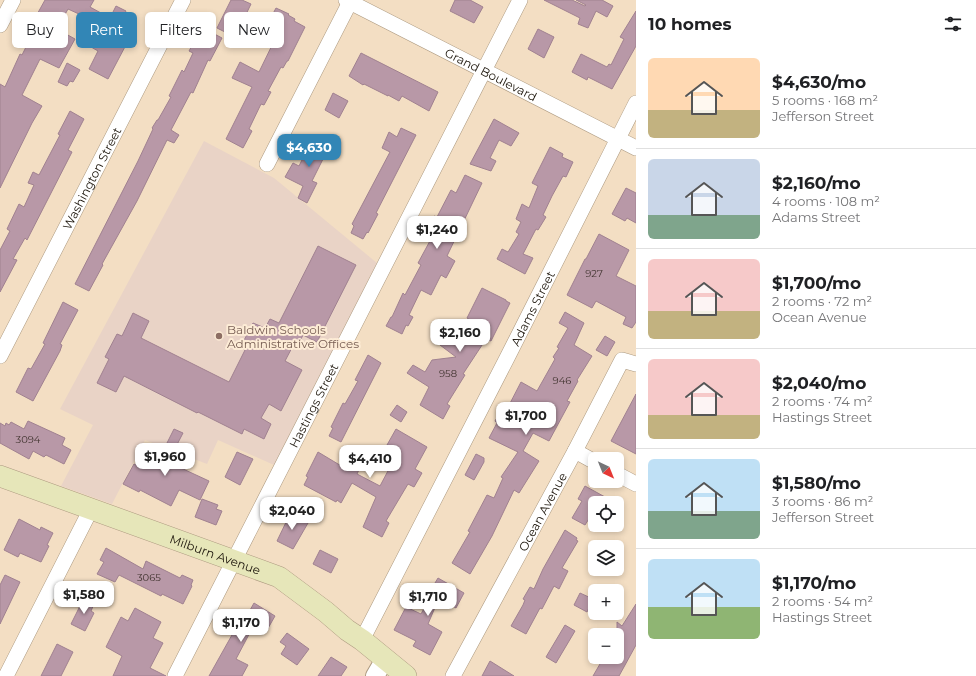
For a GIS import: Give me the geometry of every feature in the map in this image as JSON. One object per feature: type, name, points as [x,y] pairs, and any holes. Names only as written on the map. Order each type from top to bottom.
[{"type":"main road","name":"Milburn Avenue","points":[[0,476],[279,576],[347,630],[362,640],[380,668],[406,676]]},
{"type":"street","points":[[0,25],[13,0]]},
{"type":"street","name":"Washington Street","points":[[0,356],[183,0]]},
{"type":"street","name":"Hastings Street","points":[[175,676],[520,0]]},
{"type":"street","points":[[267,164],[349,1]]},
{"type":"street","name":"Grand Boulevard","points":[[349,1],[636,148]]},
{"type":"street","name":"Adams Street","points":[[362,640],[511,351],[636,103]]},
{"type":"street","name":"Ocean Avenue","points":[[453,676],[575,451],[622,360],[636,364]]},
{"type":"street","points":[[575,451],[588,458]]},
{"type":"street","points":[[624,478],[636,484]]},
{"type":"street","points":[[6,676],[91,509]]},
{"type":"shaded area","name":"Baldwin Schools Administrative Offices","points":[[204,141],[274,178],[377,263],[274,465],[218,440],[207,464],[145,440],[112,504],[61,486],[93,425],[60,409]]},
{"type":"building","points":[[45,0],[94,0],[90,7],[99,12],[76,13],[68,9],[66,12],[38,12]]},
{"type":"building","points":[[231,0],[242,0],[251,4],[247,12],[225,12]]},
{"type":"building","points":[[455,0],[470,0],[483,7],[474,23],[450,11]]},
{"type":"building","points":[[544,0],[572,0],[585,6],[586,5],[576,0],[602,0],[613,6],[607,17],[596,11],[588,28],[578,24],[580,18]]},
{"type":"building","points":[[116,6],[126,12],[113,12]]},
{"type":"building","points":[[276,8],[289,14],[288,15],[295,19],[294,21],[305,27],[288,61],[283,68],[281,67],[268,91],[271,92],[264,105],[261,104],[249,129],[252,131],[243,148],[226,139],[252,87],[232,78],[240,62],[259,72],[271,48],[284,48],[284,12],[274,12]]},
{"type":"building","points":[[636,11],[636,46],[612,89],[588,77],[587,80],[572,72],[581,54],[607,67],[609,64],[611,65],[624,39],[620,37]]},
{"type":"building","points":[[224,14],[224,32],[217,28]]},
{"type":"building","points":[[538,29],[554,37],[544,58],[528,49]]},
{"type":"building","points":[[68,35],[75,39],[59,68],[40,59],[22,95],[42,106],[0,188],[0,84],[5,87],[20,54],[22,55],[26,48],[68,48]]},
{"type":"building","points":[[216,35],[222,38],[210,61],[208,60],[193,93],[191,92],[171,130],[179,135],[174,143],[167,140],[137,201],[102,264],[103,265],[89,291],[75,284],[138,161],[153,129],[152,128],[171,97],[169,96],[182,70],[184,72],[193,53],[189,51],[191,48],[216,48]]},
{"type":"building","points":[[93,48],[124,48],[108,79],[89,69],[98,51]]},
{"type":"building","points":[[361,53],[438,92],[429,111],[402,96],[399,101],[364,84],[363,85],[349,76]]},
{"type":"building","points":[[67,63],[80,70],[73,82],[70,81],[67,86],[58,82]]},
{"type":"building","points":[[333,93],[348,101],[339,118],[325,110]]},
{"type":"building","points":[[70,111],[84,119],[68,150],[72,152],[27,240],[25,238],[13,259],[17,260],[0,292],[0,250],[10,231],[7,229],[19,204],[24,207],[34,185],[28,183],[33,172],[39,175],[60,135],[58,134]]},
{"type":"building","points":[[494,119],[519,133],[511,146],[499,140],[490,158],[496,161],[491,171],[470,164]]},
{"type":"building","points":[[401,128],[416,135],[376,213],[378,214],[368,233],[367,232],[363,239],[351,233],[354,226],[352,224],[390,152],[382,148],[389,132],[397,137]]},
{"type":"building","points":[[314,136],[330,145],[312,181],[317,183],[307,203],[298,198],[303,186],[285,177],[293,163],[299,166]]},
{"type":"building","points":[[550,147],[563,154],[562,157],[573,162],[566,177],[563,176],[552,196],[543,215],[546,217],[538,230],[536,229],[523,254],[533,258],[525,274],[497,259],[502,249],[508,252],[519,234],[516,232],[521,222],[516,219],[522,204],[529,208],[538,186],[532,183]]},
{"type":"building","points":[[465,175],[482,183],[447,256],[455,261],[446,278],[441,275],[431,295],[421,290],[409,315],[413,317],[408,326],[406,325],[402,334],[386,326],[392,317],[403,293],[405,295],[421,265],[418,263],[431,239],[424,236],[434,216],[437,217],[451,190],[456,193]]},
{"type":"building","points":[[626,188],[636,193],[636,223],[627,218],[625,221],[612,214]]},
{"type":"building","points":[[599,234],[629,250],[616,276],[636,286],[636,322],[632,328],[623,324],[626,317],[596,301],[592,308],[567,295]]},
{"type":"building","points":[[318,246],[356,265],[317,342],[303,335],[300,341],[296,340],[285,361],[302,370],[281,411],[269,404],[261,418],[271,424],[264,439],[244,429],[242,434],[124,376],[116,392],[97,383],[109,359],[105,357],[117,334],[122,336],[133,313],[149,321],[141,338],[229,382],[245,350],[240,348],[253,323],[265,328],[270,319],[279,323]]},
{"type":"building","points":[[482,288],[510,303],[491,341],[486,339],[463,374],[465,375],[447,404],[450,406],[443,419],[420,405],[429,387],[407,373],[413,365],[425,372],[432,360],[456,357],[440,345],[448,332],[459,340],[472,321],[467,318]]},
{"type":"building","points":[[63,302],[78,310],[60,344],[62,345],[60,351],[33,401],[16,392],[28,368],[31,369],[45,344],[43,343]]},
{"type":"building","points":[[565,312],[584,323],[574,345],[592,356],[577,380],[578,381],[567,401],[570,402],[549,441],[533,433],[523,451],[539,461],[519,493],[514,490],[492,536],[470,574],[452,563],[470,532],[468,531],[487,495],[494,498],[503,478],[501,477],[518,452],[489,438],[497,423],[495,421],[501,411],[505,413],[521,382],[537,391],[555,359],[553,357],[559,348],[557,347],[568,328],[559,323]]},
{"type":"building","points":[[605,336],[615,342],[607,356],[596,350]]},
{"type":"building","points":[[368,355],[381,363],[341,442],[329,436],[333,428],[331,427],[343,403],[345,404],[358,381],[355,380]]},
{"type":"building","points":[[636,394],[636,454],[611,441]]},
{"type":"building","points":[[397,405],[407,412],[401,422],[390,415]]},
{"type":"building","points":[[28,421],[65,438],[62,445],[71,450],[64,464],[46,455],[44,457],[33,451],[29,459],[0,443],[0,423],[5,426],[6,423],[9,425],[11,422],[24,429]]},
{"type":"building","points":[[174,429],[183,433],[168,462],[209,481],[200,500],[179,490],[171,506],[140,490],[139,492],[123,484],[134,464],[136,465],[140,457],[156,465]]},
{"type":"building","points":[[396,429],[427,447],[415,469],[422,473],[414,487],[408,484],[386,521],[389,523],[382,537],[363,527],[376,497],[352,483],[341,503],[337,500],[336,502],[304,485],[308,477],[306,476],[318,452],[343,467],[351,454],[363,461],[357,474],[380,486],[398,452],[387,445]]},
{"type":"building","points":[[237,452],[253,459],[240,485],[225,477]]},
{"type":"building","points":[[476,454],[484,458],[484,462],[474,480],[465,475]]},
{"type":"building","points":[[585,486],[603,496],[588,496],[588,520],[585,525],[572,518],[582,501],[578,499]]},
{"type":"building","points":[[202,499],[218,505],[216,509],[222,511],[216,525],[195,517]]},
{"type":"building","points":[[290,514],[308,523],[293,549],[277,541]]},
{"type":"building","points":[[19,519],[40,530],[41,527],[53,533],[47,545],[49,546],[41,562],[20,553],[18,557],[4,550]]},
{"type":"building","points":[[565,530],[577,538],[576,540],[578,541],[562,568],[568,571],[559,589],[554,586],[542,609],[540,608],[526,634],[511,626],[523,605],[525,600],[523,599],[530,587],[534,589],[543,569]]},
{"type":"building","points":[[106,548],[143,569],[146,561],[180,578],[182,575],[193,580],[192,586],[183,604],[162,594],[161,596],[119,575],[115,582],[97,574],[104,562],[100,560]]},
{"type":"building","points":[[320,550],[338,559],[331,573],[313,564]]},
{"type":"building","points":[[5,575],[20,582],[0,624],[0,585]]},
{"type":"building","points":[[438,578],[464,593],[456,608],[439,598],[428,624],[442,632],[430,655],[413,646],[416,641],[394,630],[406,607],[421,614],[432,594],[429,593]]},
{"type":"building","points":[[580,593],[588,597],[587,612],[574,605]]},
{"type":"building","points":[[84,598],[94,604],[91,611],[94,613],[85,631],[71,624]]},
{"type":"building","points":[[254,603],[275,616],[267,630],[255,623],[236,659],[248,665],[242,676],[209,676],[237,626],[240,628]]},
{"type":"building","points":[[636,604],[636,645],[619,676],[593,676],[600,664],[624,664],[624,628],[617,628],[617,622],[622,626]]},
{"type":"building","points":[[135,608],[161,622],[153,638],[163,643],[150,668],[166,676],[113,676],[122,656],[106,647],[121,617],[128,621]]},
{"type":"building","points":[[565,625],[575,631],[556,663],[546,657]]},
{"type":"building","points":[[287,633],[309,649],[297,665],[281,654],[286,646],[280,642]]},
{"type":"building","points":[[57,644],[73,652],[61,676],[41,676]]},
{"type":"building","points":[[331,657],[347,667],[341,676],[318,676]]},
{"type":"building","points":[[490,661],[514,676],[482,676]]},
{"type":"place","name":"Baldwin Schools Administrative Offices","points":[[219,336]]}]
